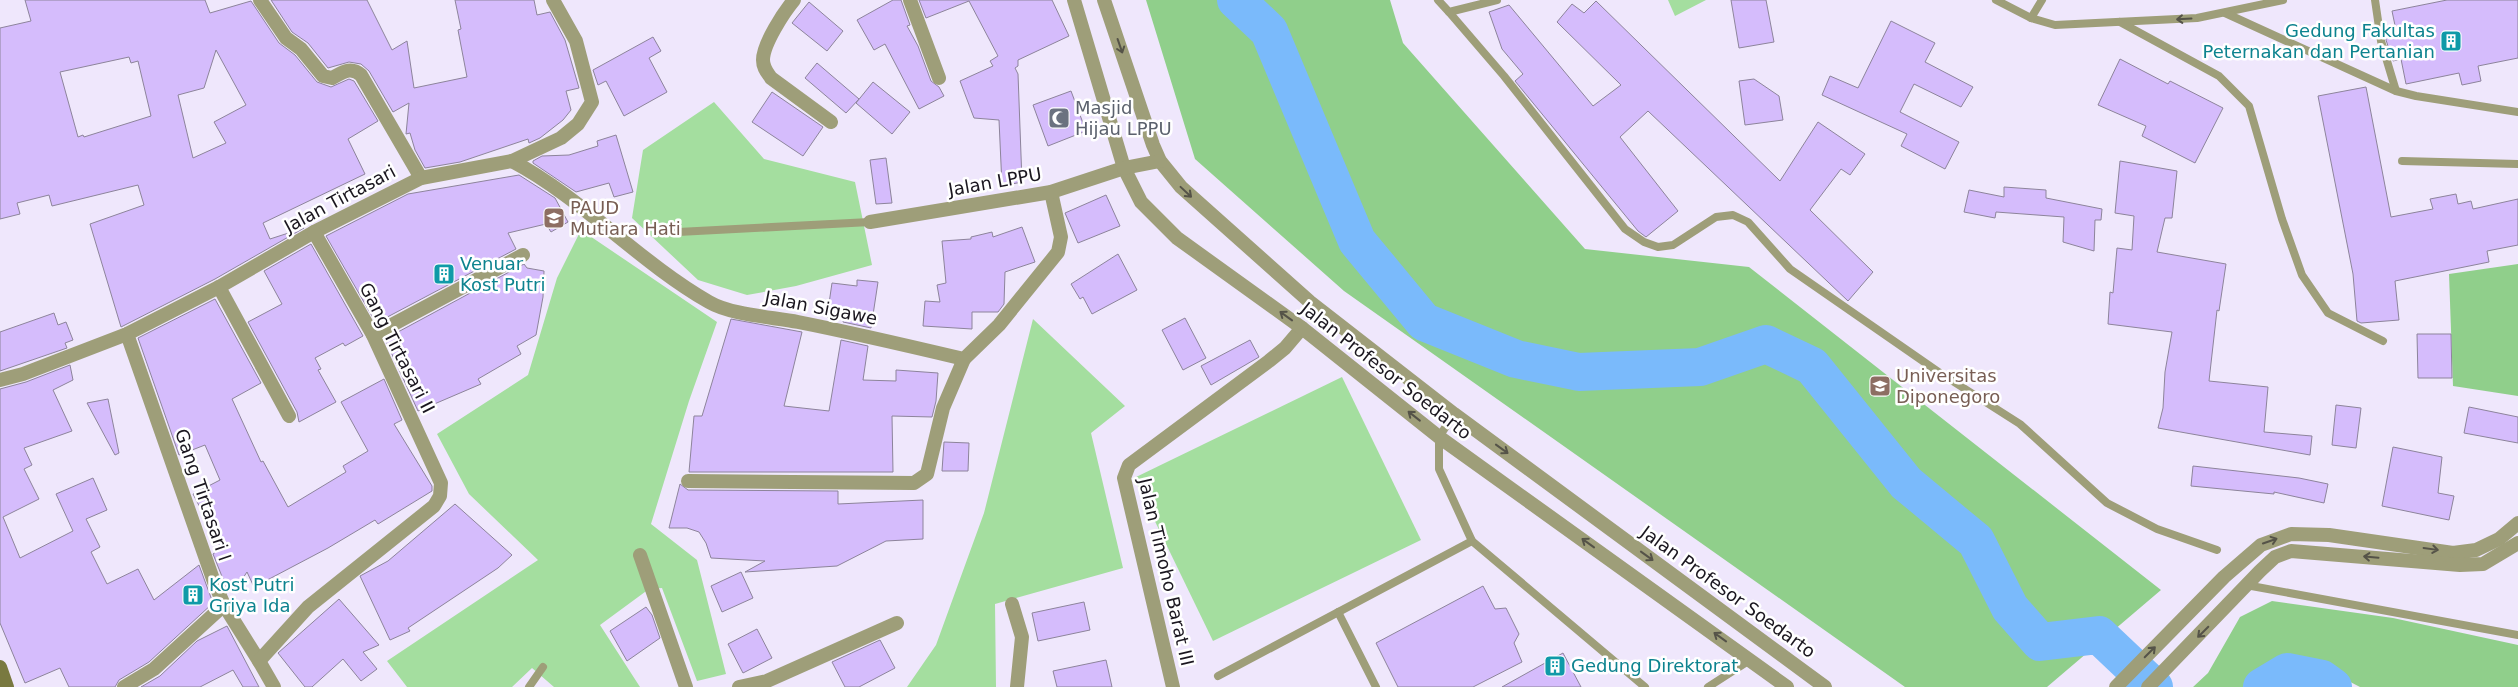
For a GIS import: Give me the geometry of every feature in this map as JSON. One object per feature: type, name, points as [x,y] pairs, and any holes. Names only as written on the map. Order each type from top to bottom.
[{"type":"main road","points":[[0,667],[7,687]]},
{"type":"street","points":[[260,0],[286,38],[302,49],[327,79],[348,70],[355,70],[361,75],[421,178]]},
{"type":"street","name":"Jalan Tirtasari","points":[[0,380],[23,374],[127,334],[220,287],[314,232],[421,178],[512,161],[560,138],[578,124],[592,102],[576,41],[553,0]]},
{"type":"street","points":[[794,0],[781,15],[763,58],[764,69],[771,78],[831,122]]},
{"type":"street","points":[[910,0],[939,78]]},
{"type":"street","name":"Jalan Profesor Soedarto","points":[[1074,0],[1124,168],[1141,202],[1177,238],[1302,328],[1439,437],[1751,659],[1787,687]]},
{"type":"street","name":"Jalan Profesor Soedarto","points":[[1104,0],[1160,161],[1181,188],[1310,302],[1454,414],[1825,687]]},
{"type":"street","name":"Jalan Sigawe","points":[[512,161],[539,176],[630,248],[711,303],[735,310],[868,336],[964,359]]},
{"type":"street","name":"Jalan LPPU","points":[[870,222],[1051,192],[1124,168],[1160,161]]},
{"type":"street","points":[[688,481],[914,482],[921,480],[927,474],[943,408],[964,359],[999,325],[1058,252],[1061,237],[1051,192]]},
{"type":"street","name":"Gang Tirtasari II","points":[[259,661],[308,607],[434,506],[440,496],[441,483],[373,335],[314,232]]},
{"type":"street","points":[[373,335],[523,256]]},
{"type":"street","points":[[220,287],[289,416]]},
{"type":"street","name":"Jalan Timoho Barat III","points":[[1172,687],[1124,478],[1129,465],[1270,361],[1285,348],[1302,328]]},
{"type":"street","name":"Gang Tirtasari I","points":[[127,334],[224,605],[274,687]]},
{"type":"street","points":[[2116,687],[2219,582],[2261,544],[2291,534],[2329,535],[2453,553],[2476,550],[2499,539],[2518,524]]},
{"type":"street","points":[[2148,687],[2275,557],[2291,551],[2460,566],[2482,564],[2518,543]]},
{"type":"street","points":[[2250,552],[2260,571]]},
{"type":"street","points":[[640,554],[686,687]]},
{"type":"street","points":[[1012,604],[1022,637],[1017,687]]},
{"type":"street","points":[[124,687],[154,669],[224,605]]},
{"type":"street","points":[[738,687],[767,681],[897,623]]},
{"type":"lane","points":[[1438,0],[1504,76],[1625,229],[1644,242],[1658,247],[1673,245],[1716,217],[1733,215],[1748,222],[1790,269],[1940,373],[2020,424],[2107,503],[2157,529],[2217,550]]},
{"type":"lane","points":[[1449,12],[1497,0]]},
{"type":"lane","points":[[1996,0],[2031,18],[2054,25],[2197,18],[2283,0]]},
{"type":"lane","points":[[2031,18],[2042,0]]},
{"type":"lane","points":[[2375,0],[2381,41],[2396,91]]},
{"type":"lane","points":[[2225,13],[2396,91],[2416,96],[2518,112]]},
{"type":"lane","points":[[2120,22],[2219,76],[2249,106],[2282,219],[2302,275],[2328,314],[2383,341]]},
{"type":"lane","points":[[2402,161],[2518,164]]},
{"type":"lane","points":[[659,233],[870,222]]},
{"type":"lane","points":[[1454,414],[1439,437],[1439,468],[1472,541],[1645,687]]},
{"type":"lane","points":[[1218,676],[1472,541]]},
{"type":"lane","points":[[2246,585],[2518,635]]},
{"type":"lane","points":[[1338,612],[1376,687]]},
{"type":"lane","points":[[1708,687],[1751,659]]},
{"type":"lane","points":[[529,687],[543,667]]},
{"type":"green space","points":[[1146,0],[1390,0],[1403,43],[1585,249],[1749,267],[2161,590],[2047,687],[1905,687],[1344,291],[1195,159]]},
{"type":"green space","points":[[1668,0],[1706,0],[1675,16]]},
{"type":"green space","points":[[714,102],[764,159],[855,182],[872,265],[796,286],[747,295],[698,280],[632,218],[643,150]]},
{"type":"green space","points":[[581,230],[717,322],[689,401],[651,524],[697,560],[726,674],[697,681],[662,588],[649,589],[600,625],[640,687],[554,687],[532,668],[512,687],[407,687],[387,661],[538,560],[469,494],[437,434],[528,375],[557,278]]},
{"type":"green space","points":[[2518,264],[2518,396],[2453,386],[2449,274]]},
{"type":"green space","points":[[1033,319],[1125,406],[1091,433],[1123,568],[995,604],[996,687],[907,687],[936,645],[984,513]]},
{"type":"green space","points":[[1342,377],[1421,540],[1213,641],[1134,478]]},
{"type":"green space","points":[[2272,601],[2393,618],[2518,645],[2518,687],[2360,687],[2329,671],[2289,664],[2249,687],[2193,687],[2208,673],[2240,617]]},
{"type":"building","points":[[25,0],[205,0],[210,13],[251,1],[279,43],[295,55],[317,82],[331,87],[349,79],[354,81],[378,121],[348,139],[365,174],[263,223],[270,239],[304,228],[215,279],[121,327],[90,224],[144,205],[138,185],[52,206],[49,195],[17,203],[20,214],[0,219],[0,28],[31,21]],"holes":[[[216,50],[246,105],[214,122],[226,143],[193,158],[178,95],[204,88]],[[129,57],[131,63],[138,61],[151,116],[84,137],[83,135],[78,137],[60,72]]]},
{"type":"building","points":[[271,0],[367,0],[392,50],[407,41],[414,88],[467,77],[458,30],[461,29],[455,0],[534,0],[537,15],[550,12],[565,40],[579,88],[566,91],[571,110],[563,120],[540,138],[529,143],[528,139],[460,162],[425,168],[415,150],[410,133],[406,134],[409,103],[393,112],[369,71],[361,64],[349,62],[328,68],[308,43],[292,32]]},
{"type":"building","points":[[893,0],[901,0],[910,25],[907,26],[918,46],[931,81],[939,87],[944,96],[919,109],[885,44],[874,50],[857,20]]},
{"type":"building","points":[[919,0],[1052,0],[1069,36],[1018,60],[1018,66],[1015,68],[1018,74],[1022,182],[1002,186],[999,120],[974,118],[960,81],[993,66],[990,61],[998,56],[969,1],[926,18]]},
{"type":"building","points":[[1731,0],[1766,0],[1774,42],[1739,48]]},
{"type":"building","name":"Gedung Fakultas Peternakan dan Pertanian","points":[[2447,0],[2518,0],[2518,58],[2478,66],[2481,81],[2462,85],[2459,73],[2406,84],[2401,59],[2393,61],[2386,40],[2386,37],[2397,35],[2392,11]]},
{"type":"building","points":[[1596,1],[1780,181],[1818,122],[1865,154],[1850,175],[1841,169],[1810,210],[1873,272],[1848,301],[1648,111],[1620,137],[1678,211],[1646,237],[1638,231],[1515,81],[1523,74],[1502,49],[1489,12],[1509,5],[1593,106],[1621,85],[1557,22],[1572,4],[1584,13]]},
{"type":"building","points":[[809,2],[843,31],[827,51],[792,23]]},
{"type":"building","points":[[1891,21],[1935,43],[1925,62],[1973,87],[1961,107],[1914,84],[1900,112],[1959,142],[1945,169],[1901,146],[1907,134],[1822,95],[1830,76],[1858,88]]},
{"type":"building","points":[[653,37],[661,51],[649,58],[667,92],[624,116],[606,81],[598,85],[593,70]]},
{"type":"building","points":[[2120,59],[2168,84],[2170,81],[2223,108],[2195,163],[2142,136],[2146,126],[2098,105]]},
{"type":"building","points":[[817,63],[859,99],[846,113],[805,78]]},
{"type":"building","points":[[1754,79],[1779,96],[1783,120],[1745,125],[1739,81]]},
{"type":"building","points":[[873,82],[910,112],[892,134],[856,103]]},
{"type":"building","points":[[2366,87],[2391,217],[2433,209],[2430,199],[2456,194],[2458,204],[2471,201],[2473,209],[2518,199],[2518,245],[2487,251],[2489,262],[2395,281],[2399,320],[2361,323],[2357,321],[2353,274],[2318,96]]},
{"type":"building","name":"Masjid Hijau LPPU","points":[[1071,91],[1086,131],[1048,146],[1033,105]]},
{"type":"building","points":[[772,92],[823,127],[803,156],[752,122]]},
{"type":"building","points":[[616,135],[633,192],[614,197],[609,183],[576,192],[533,163],[533,161],[542,156],[569,155],[598,146],[597,141]]},
{"type":"building","points":[[886,158],[892,203],[876,204],[870,160]]},
{"type":"building","points":[[2120,161],[2177,171],[2172,218],[2165,218],[2157,252],[2226,264],[2219,311],[2217,310],[2209,381],[2268,387],[2264,432],[2312,436],[2310,455],[2158,428],[2163,408],[2165,372],[2172,332],[2108,324],[2110,292],[2113,293],[2117,248],[2132,250],[2134,216],[2115,213]]},
{"type":"building","points":[[519,175],[555,198],[568,222],[551,232],[546,224],[508,233],[516,249],[376,323],[326,236],[408,194]]},
{"type":"building","points":[[2004,187],[2046,190],[2046,198],[2102,209],[2101,220],[2095,220],[2094,251],[2063,242],[2064,217],[1996,212],[1995,218],[1964,212],[1969,190],[2004,197]]},
{"type":"building","points":[[1106,195],[1120,226],[1078,243],[1065,213]]},
{"type":"building","points":[[1022,227],[1035,262],[1005,272],[1004,304],[998,312],[972,312],[972,329],[923,326],[925,301],[940,302],[937,285],[946,283],[942,241],[971,239],[971,237],[992,232],[993,237]]},
{"type":"building","points":[[311,244],[363,336],[345,346],[343,343],[315,358],[321,369],[318,370],[336,402],[299,422],[297,412],[248,322],[282,304],[264,271]]},
{"type":"building","points":[[1118,254],[1137,290],[1092,314],[1083,297],[1080,299],[1071,284]]},
{"type":"building","points":[[524,264],[527,268],[544,271],[543,297],[536,335],[517,346],[521,354],[478,379],[481,384],[418,411],[385,339]]},
{"type":"building","points":[[857,280],[878,282],[871,328],[843,322],[844,319],[827,317],[832,283],[857,286]]},
{"type":"building","points":[[215,299],[261,383],[232,399],[261,462],[263,461],[288,507],[346,472],[343,466],[368,451],[341,402],[384,379],[402,420],[394,424],[432,486],[432,491],[378,524],[375,520],[328,548],[254,587],[247,572],[239,584],[234,580],[227,589],[213,554],[221,548],[193,494],[220,480],[205,445],[179,455],[138,338]]},
{"type":"building","points":[[54,313],[58,325],[66,322],[73,340],[65,343],[67,348],[0,371],[0,332]]},
{"type":"building","points":[[1185,318],[1206,358],[1183,370],[1162,330]]},
{"type":"building","points":[[731,319],[802,332],[784,406],[829,411],[841,340],[868,346],[863,380],[896,381],[896,370],[938,373],[936,401],[932,417],[892,416],[893,472],[689,472],[694,416],[702,416]]},
{"type":"building","points":[[2417,334],[2451,334],[2452,378],[2418,378]]},
{"type":"building","points":[[1250,340],[1259,357],[1211,385],[1201,366]]},
{"type":"building","points":[[70,365],[73,380],[53,390],[72,431],[24,448],[32,465],[24,469],[39,499],[3,517],[20,558],[73,531],[56,494],[93,478],[107,510],[86,519],[100,547],[91,552],[107,584],[138,569],[154,600],[199,565],[213,603],[149,662],[119,680],[115,687],[69,687],[60,668],[25,683],[0,623],[0,389],[26,382]]},
{"type":"building","points":[[108,399],[119,453],[115,455],[87,403]]},
{"type":"building","points":[[2336,405],[2361,408],[2356,448],[2332,445]]},
{"type":"building","points":[[2469,407],[2518,417],[2518,443],[2464,433]]},
{"type":"building","points":[[944,442],[969,443],[968,471],[942,471]]},
{"type":"building","points":[[2393,447],[2442,457],[2438,493],[2454,496],[2449,520],[2382,506]]},
{"type":"building","points":[[2193,466],[2299,478],[2328,484],[2324,503],[2274,492],[2274,494],[2191,486]]},
{"type":"building","points":[[680,484],[688,490],[838,491],[838,504],[923,500],[923,539],[886,541],[837,566],[745,572],[765,561],[711,558],[706,543],[699,532],[687,528],[669,528]]},
{"type":"building","points":[[455,504],[512,555],[498,568],[408,628],[410,631],[390,640],[360,576],[388,561]]},
{"type":"building","points":[[741,572],[753,598],[722,612],[711,586]]},
{"type":"building","points":[[1483,586],[1495,609],[1506,608],[1519,634],[1514,643],[1522,662],[1473,687],[1398,687],[1376,643]]},
{"type":"building","points":[[339,599],[379,645],[363,652],[377,669],[361,681],[343,659],[312,687],[305,687],[278,653]]},
{"type":"building","points":[[1084,602],[1090,630],[1038,641],[1032,613]]},
{"type":"building","points":[[646,607],[652,615],[660,638],[627,661],[610,631]]},
{"type":"building","points":[[227,626],[259,687],[243,687],[233,670],[200,687],[141,687],[160,676],[197,641]]},
{"type":"building","points":[[757,629],[772,658],[743,673],[728,644]]},
{"type":"building","points":[[880,640],[895,668],[859,687],[845,687],[832,662]]},
{"type":"building","name":"Gedung Direktorat","points":[[1563,653],[1581,687],[1502,687]]},
{"type":"building","points":[[1106,660],[1112,687],[1057,687],[1053,671]]},
{"type":"waterway","points":[[1236,0],[1269,31],[1357,241],[1424,322],[1516,359],[1579,372],[1700,367],[1766,344],[1812,366],[1906,483],[1976,541],[2010,608],[2040,642],[2099,635],[2154,687]]},
{"type":"waterway","points":[[2262,687],[2287,672],[2322,679],[2333,687]]},
{"type":"place","name":"Gedung Fakultas Peternakan dan Pertanian","points":[[2451,41]]},
{"type":"place","name":"Masjid Hijau LPPU","points":[[1059,118]]},
{"type":"place","name":"PAUD Mutiara Hati","points":[[554,218]]},
{"type":"place","name":"Venuar Kost Putri","points":[[444,274]]},
{"type":"place","name":"Universitas Diponegoro","points":[[1880,386]]},
{"type":"place","name":"Kost Putri Griya Ida","points":[[193,595]]},
{"type":"place","name":"Gedung Direktorat","points":[[1555,666]]}]
